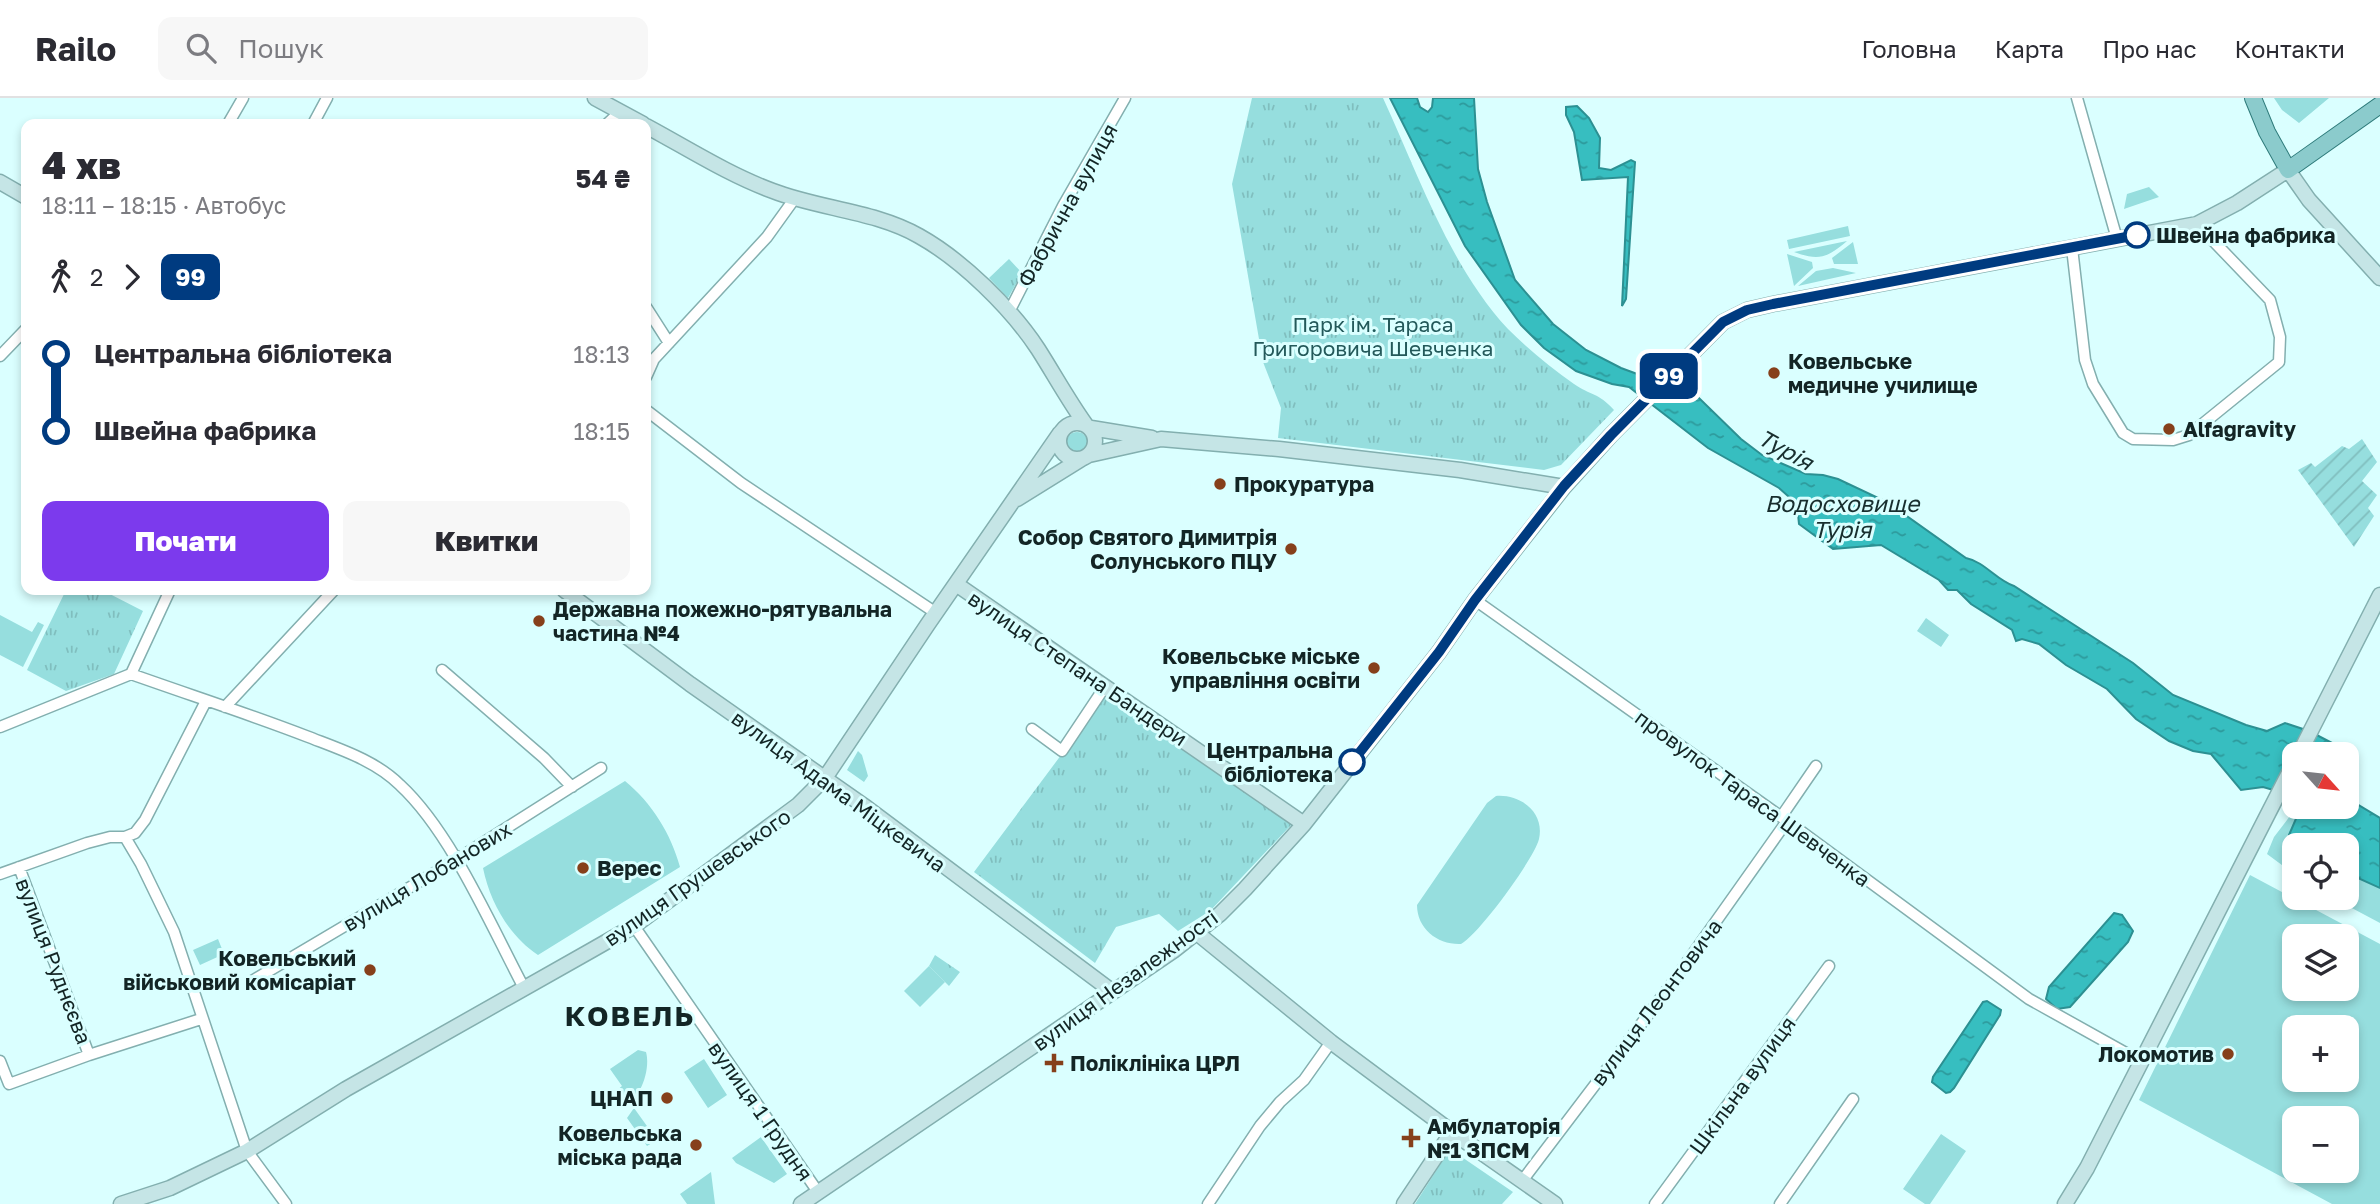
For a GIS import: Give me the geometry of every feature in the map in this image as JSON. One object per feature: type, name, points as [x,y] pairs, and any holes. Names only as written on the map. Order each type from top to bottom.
[{"type":"main road","points":[[2253,98],[2267,132],[2288,170],[2380,105]]},
{"type":"street","points":[[231,119],[243,98]]},
{"type":"street","points":[[316,119],[327,98]]},
{"type":"street","points":[[595,98],[634,119]]},
{"type":"street","name":"Фабрична вулиця","points":[[1009,312],[1063,206],[1125,98]]},
{"type":"street","points":[[2077,98],[2117,239]]},
{"type":"street","points":[[612,119],[620,111]]},
{"type":"street","points":[[651,128],[752,183],[794,198],[867,216],[919,236],[953,261],[1009,312],[1039,350],[1065,397],[1088,427],[1095,439],[1086,456],[1077,459],[1066,456],[1059,445],[1065,397]]},
{"type":"street","points":[[2288,170],[2309,200],[2380,278]]},
{"type":"street","name":"вулиця Незалежності","points":[[801,1204],[1197,933],[1245,888],[1304,824],[1439,652],[1475,600],[1564,486],[1723,322],[1747,310],[2197,224],[2220,213],[2288,170]]},
{"type":"street","points":[[0,181],[21,194]]},
{"type":"street","points":[[651,366],[669,342],[767,237],[794,198]]},
{"type":"street","points":[[2072,248],[2085,360],[2093,384],[2123,433],[2133,439],[2174,440],[2189,435],[2278,362],[2280,337],[2270,300],[2197,224]]},
{"type":"street","points":[[651,315],[669,342]]},
{"type":"street","points":[[0,356],[21,334]]},
{"type":"street","name":"вулиця Степана Бандери","points":[[651,414],[741,483],[936,613]]},
{"type":"street","points":[[1013,501],[1062,430],[1074,422],[1088,427],[1161,439],[1279,449],[1564,486]]},
{"type":"street","name":"вулиця Грушевського","points":[[121,1204],[170,1188],[247,1151],[357,1083],[634,926],[798,805],[825,778],[1013,501],[1086,456],[1161,439]]},
{"type":"street","name":"вулиця Степана Бандери","points":[[956,584],[1304,824]]},
{"type":"street","points":[[131,674],[168,595]]},
{"type":"street","points":[[225,707],[329,595]]},
{"type":"street","name":"вулиця Адама Міцкевича","points":[[571,595],[699,690],[825,778],[1113,992]]},
{"type":"street","points":[[2305,742],[2380,595]]},
{"type":"street","name":"провулок Тараса Шевченка","points":[[1475,600],[1784,819],[2029,999],[2142,1062]]},
{"type":"street","points":[[442,670],[544,758],[572,787]]},
{"type":"street","points":[[0,727],[131,674],[327,745],[375,766],[400,784],[419,806],[456,860],[524,988]]},
{"type":"street","points":[[1032,729],[1062,751],[1104,688]]},
{"type":"street","points":[[0,874],[88,843],[135,833],[145,820],[206,701]]},
{"type":"street","name":"вулиця Леонтовича","points":[[1522,1181],[1673,982],[1784,819],[1816,766]]},
{"type":"street","name":"вулиця Лобанових","points":[[252,981],[456,860],[601,768]]},
{"type":"street","points":[[2065,1204],[2087,1168],[2282,787]]},
{"type":"street","points":[[125,837],[174,932],[247,1151],[286,1204]]},
{"type":"street","name":"вулиця Руднєєва","points":[[19,867],[89,1055]]},
{"type":"street","name":"вулиця 1 Грудня","points":[[634,926],[818,1192]]},
{"type":"street","points":[[1197,933],[1331,1042],[1555,1204]]},
{"type":"street","name":"Шкільна вулиця","points":[[1655,1204],[1829,967]]},
{"type":"street","points":[[0,1061],[9,1084],[201,1019]]},
{"type":"street","points":[[1208,1204],[1260,1126],[1280,1102],[1304,1080],[1331,1042]]},
{"type":"street","points":[[1780,1204],[1853,1099]]},
{"type":"street","points":[[1405,1204],[1452,1132]]},
{"type":"green space","name":"Парк ім. Тараса Григоровича Шевченка","points":[[1252,98],[1383,98],[1452,249],[1487,304],[1508,329],[1540,358],[1614,410],[1561,465],[1544,470],[1278,438],[1281,408],[1263,362],[1232,184]]},
{"type":"green space","points":[[2274,98],[2329,98],[2299,123],[2282,110]]},
{"type":"green space","points":[[2149,187],[2159,197],[2124,209],[2127,194]]},
{"type":"green space","points":[[1848,226],[1850,236],[1789,249],[1787,240]]},
{"type":"green space","points":[[1847,241],[1822,256],[1794,252]]},
{"type":"green space","points":[[1853,242],[1858,264],[1834,264],[1832,258]]},
{"type":"green space","points":[[1787,254],[1812,262],[1813,268],[1794,286]]},
{"type":"green space","points":[[1009,259],[1022,273],[1008,298],[989,278]]},
{"type":"green space","points":[[1833,268],[1856,273],[1798,286],[1816,271]]},
{"type":"green space","points":[[1077,432],[1085,435],[1088,443],[1085,451],[1077,454],[1069,451],[1066,443],[1069,435]]},
{"type":"green space","points":[[2362,439],[2377,462],[2362,481],[2377,495],[2368,508],[2374,516],[2354,547],[2298,470],[2311,463],[2315,467],[2342,446],[2349,449]]},
{"type":"green space","points":[[64,595],[112,595],[143,611],[114,674],[66,691],[27,670]]},
{"type":"green space","points":[[0,615],[32,632],[38,622],[44,625],[23,667],[0,655]]},
{"type":"green space","points":[[1926,618],[1949,635],[1941,647],[1917,631]]},
{"type":"green space","points":[[1105,696],[1293,823],[1210,911],[1178,931],[1159,914],[1116,927],[1095,963],[974,872]]},
{"type":"green space","points":[[858,751],[862,755],[868,776],[864,782],[847,770]]},
{"type":"green space","points":[[625,781],[644,799],[659,820],[680,867],[538,955],[518,938],[502,917],[490,893],[483,868]]},
{"type":"green space","points":[[1496,796],[1514,798],[1529,807],[1538,821],[1539,839],[1517,878],[1480,926],[1461,944],[1444,942],[1425,928],[1417,905],[1487,803]]},
{"type":"green space","points":[[2288,819],[2296,819],[2290,833],[2282,833],[2282,865],[2267,854],[2274,837]]},
{"type":"green space","name":"Локомотив","points":[[2250,875],[2282,892],[2282,910],[2316,910],[2342,924],[2282,924],[2282,1001],[2359,1001],[2359,933],[2380,944],[2380,1204],[2332,1204],[2293,1183],[2359,1183],[2359,1106],[2282,1106],[2282,1177],[2139,1100]]},
{"type":"green space","points":[[2359,878],[2380,888],[2380,923],[2356,910],[2359,910]]},
{"type":"green space","points":[[218,939],[224,954],[200,965],[193,950]]},
{"type":"green space","points":[[935,955],[960,972],[949,986],[929,966]]},
{"type":"green space","points":[[929,966],[945,982],[920,1007],[904,991]]},
{"type":"green space","points":[[638,1050],[646,1052],[645,1076],[633,1099],[620,1105],[614,1099],[616,1091],[622,1086],[610,1069]]},
{"type":"green space","points":[[704,1059],[727,1095],[708,1108],[684,1072]]},
{"type":"green space","points":[[634,1108],[657,1140],[647,1146],[627,1118]]},
{"type":"green space","points":[[1941,1134],[1966,1151],[1930,1204],[1925,1204],[1903,1189]]},
{"type":"green space","points":[[761,1137],[787,1174],[774,1183],[736,1163],[732,1158]]},
{"type":"green space","points":[[1450,1149],[1513,1192],[1502,1204],[1415,1204]]},
{"type":"green space","points":[[711,1172],[715,1204],[687,1204],[680,1194]]},
{"type":"water","name":"Водосховище Турія","points":[[1390,98],[1417,98],[1420,107],[1428,112],[1433,98],[1474,98],[1478,169],[1515,280],[1553,324],[1586,350],[1621,368],[1697,396],[1741,439],[1762,455],[1806,474],[1838,479],[1887,502],[1966,558],[1979,563],[2133,663],[2173,695],[2246,725],[2267,731],[2285,723],[2330,742],[2282,742],[2282,793],[2263,787],[2241,790],[2211,754],[2193,751],[2169,741],[2136,719],[2107,689],[2066,665],[2039,644],[2022,639],[2016,641],[2012,630],[1971,604],[1957,590],[1948,590],[1939,580],[1881,545],[1833,549],[1799,524],[1797,504],[1779,488],[1708,448],[1629,387],[1576,371],[1544,348],[1521,325],[1465,246]]},
{"type":"water","points":[[1577,106],[1589,118],[1600,138],[1599,168],[1611,170],[1631,160],[1635,162],[1626,299],[1622,306],[1628,177],[1582,180],[1574,132],[1566,115],[1566,107]]},
{"type":"water","points":[[2359,805],[2380,818],[2380,888],[2359,878],[2359,833],[2290,833],[2296,819],[2359,819]]},
{"type":"water","points":[[2114,913],[2122,915],[2133,931],[2128,942],[2070,1007],[2057,1009],[2046,999],[2049,987]]},
{"type":"water","points":[[1987,1001],[2001,1010],[2000,1015],[1954,1088],[1946,1093],[1932,1082],[1933,1077],[1983,1002]]},
{"type":"bus line","name":"99","points":[[1352,762],[1564,486],[1723,322],[1747,310],[1773,304],[2137,235]]},
{"type":"place","name":"Швейна фабрика","points":[[2137,235]]},
{"type":"place","name":"Ковельське медичне училище","points":[[1774,373]]},
{"type":"place","name":"Alfagravity","points":[[2169,429]]},
{"type":"place","name":"Прокуратура","points":[[1220,484]]},
{"type":"place","name":"Собор Святого Димитрія Солунського ПЦУ","points":[[1291,549]]},
{"type":"place","name":"Державна пожежно-рятувальна частина №4","points":[[539,621]]},
{"type":"place","name":"Ковельське міське управління освіти","points":[[1374,668]]},
{"type":"place","name":"Центральна бібліотека","points":[[1352,762]]},
{"type":"place","name":"Верес","points":[[583,868]]},
{"type":"place","name":"Ковельський військовий комісаріат","points":[[370,970]]},
{"type":"place","name":"Локомотив","points":[[2228,1054]]},
{"type":"place","name":"Поліклініка ЦРЛ","points":[[1054,1063]]},
{"type":"place","name":"ЦНАП","points":[[667,1098]]},
{"type":"place","name":"Амбулаторія №1 ЗПСМ","points":[[1411,1138]]},
{"type":"place","name":"Ковельська міська рада","points":[[696,1145]]},
{"type":"district","name":"КОВЕЛЬ","points":[[630,1015]]},
{"type":"water label","name":"Турія","points":[[1786,449]]}]
